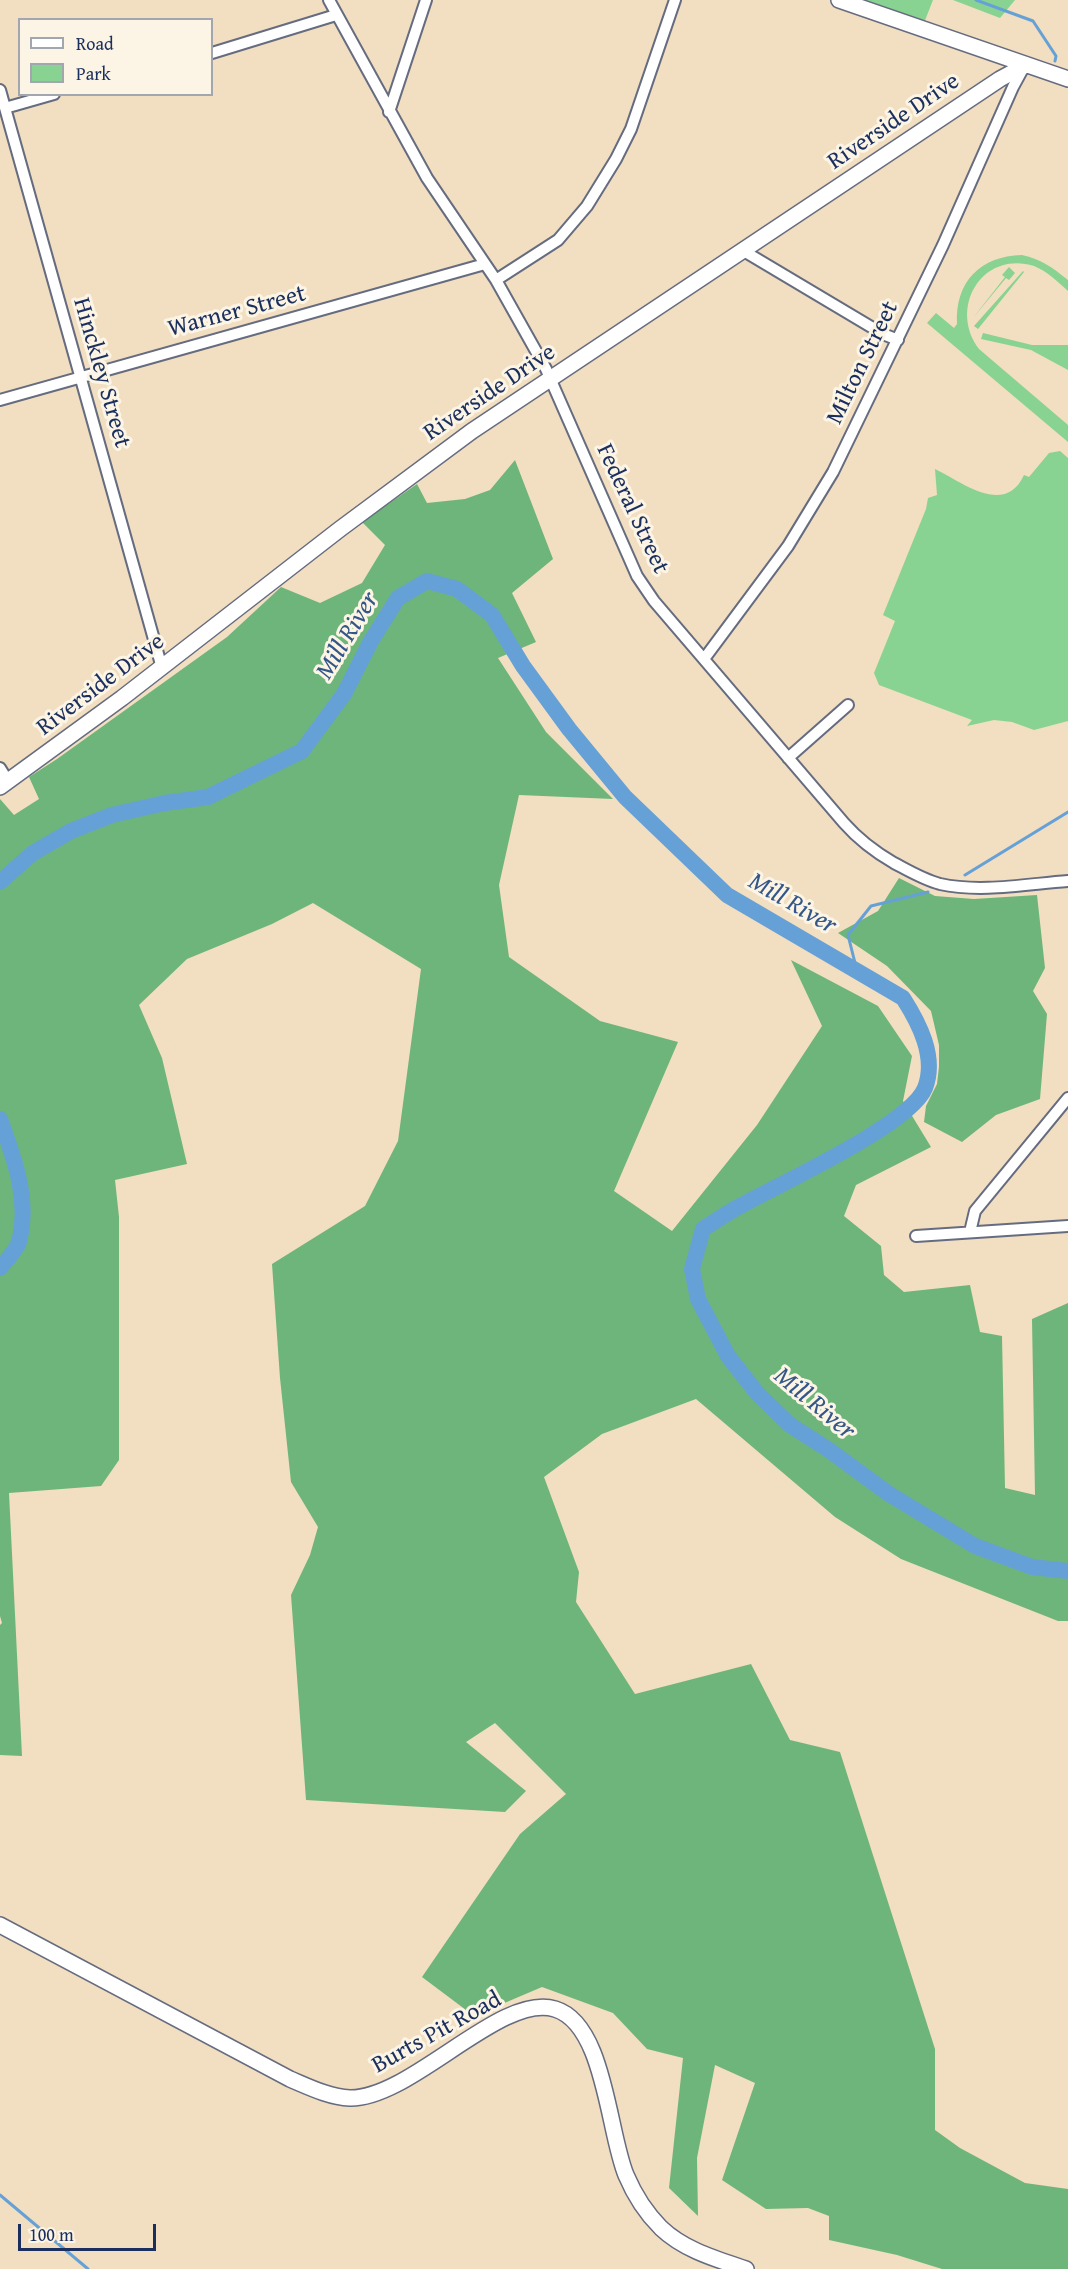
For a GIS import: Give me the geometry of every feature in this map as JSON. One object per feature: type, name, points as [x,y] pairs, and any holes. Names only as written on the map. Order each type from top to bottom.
[{"type":"street","name":"Federal Street","points":[[328,0],[427,178],[496,280],[550,378],[634,571],[654,601],[858,839],[876,852],[926,879],[951,886],[977,887],[1068,881]]},
{"type":"street","points":[[389,112],[426,0]]},
{"type":"street","points":[[496,280],[558,240],[587,206],[616,159],[631,129],[675,0]]},
{"type":"street","points":[[839,0],[1068,79]]},
{"type":"street","points":[[213,52],[336,15]]},
{"type":"street","name":"Riverside Drive","points":[[3,779],[162,668],[412,475],[550,378],[1000,79],[1026,65]]},
{"type":"street","name":"Milton Street","points":[[704,659],[788,546],[814,505],[859,423],[947,235],[1012,87],[1026,65]]},
{"type":"street","name":"Hinckley Street","points":[[0,90],[162,668]]},
{"type":"street","points":[[5,108],[47,96]]},
{"type":"street","points":[[742,250],[882,334],[898,340]]},
{"type":"street","name":"Warner Street","points":[[0,400],[485,264]]},
{"type":"street","points":[[788,758],[848,705]]},
{"type":"street","points":[[970,1232],[975,1211],[1068,1098]]},
{"type":"street","points":[[916,1236],[1068,1226]]},
{"type":"street","name":"Burts Pit Road","points":[[0,1925],[290,2079],[319,2092],[351,2098],[374,2094],[394,2085],[508,2016],[538,2007],[555,2009],[570,2017],[589,2043],[599,2067],[615,2138],[626,2174],[638,2198],[660,2227],[676,2241],[708,2257],[746,2269]]},
{"type":"green space","points":[[863,0],[933,0],[924,23],[863,2]]},
{"type":"green space","points":[[953,0],[1015,0],[1000,18]]},
{"type":"green space","points":[[1022,255],[1041,262],[1068,280],[1068,291],[1048,274],[1034,266],[1015,263],[999,266],[986,274],[975,286],[969,301],[967,316],[970,333],[979,349],[1068,425],[1068,442],[927,323],[936,313],[954,328],[957,324],[960,296],[973,274],[994,260]]},
{"type":"green space","points":[[1009,267],[1015,273],[1009,280],[1006,278],[973,318],[1005,277],[1002,275]]},
{"type":"green space","points":[[1023,271],[978,329],[974,326]]},
{"type":"green space","points":[[983,333],[1032,345],[1068,345],[1068,370],[1031,350],[981,339]]},
{"type":"green space","points":[[1060,451],[1068,458],[1068,721],[1034,730],[1012,722],[994,720],[967,726],[972,720],[879,685],[874,673],[895,621],[883,615],[926,509],[928,498],[937,495],[935,469],[983,493],[1006,494],[1016,487],[1024,475],[1029,477],[1049,453]]},
{"type":"green space","points":[[515,460],[553,559],[512,593],[536,642],[498,658],[546,732],[613,799],[519,795],[499,885],[509,957],[600,1021],[678,1042],[614,1191],[672,1231],[757,1125],[822,1026],[791,960],[878,1006],[912,1056],[903,1101],[931,1147],[856,1185],[844,1216],[881,1246],[884,1275],[904,1292],[970,1285],[980,1332],[1002,1336],[1005,1488],[1035,1495],[1032,1319],[1068,1303],[1068,1621],[1058,1621],[901,1559],[835,1517],[696,1399],[602,1434],[544,1477],[579,1572],[576,1602],[635,1694],[751,1664],[790,1740],[840,1752],[935,2049],[935,2130],[960,2148],[1025,2183],[1068,2189],[1068,2269],[942,2269],[897,2255],[829,2240],[829,2216],[808,2208],[766,2209],[722,2180],[755,2083],[715,2065],[697,2158],[698,2216],[669,2188],[683,2058],[647,2049],[613,2013],[542,1987],[474,2016],[422,1977],[520,1834],[566,1794],[495,1723],[466,1742],[526,1791],[505,1812],[306,1800],[291,1595],[310,1555],[318,1527],[291,1482],[280,1378],[272,1264],[365,1206],[398,1141],[421,969],[313,903],[272,924],[187,959],[139,1005],[162,1058],[187,1164],[115,1180],[119,1217],[119,1460],[101,1486],[9,1493],[22,1756],[0,1755],[0,1625],[2,1623],[0,1616],[0,799],[14,815],[39,799],[29,777],[227,637],[281,587],[320,603],[362,583],[385,545],[362,522],[417,484],[427,503],[465,499],[490,490]]},
{"type":"green space","points":[[899,878],[935,896],[974,899],[1037,895],[1045,968],[1033,991],[1047,1014],[1040,1099],[996,1115],[962,1142],[924,1122],[926,1106],[937,1084],[939,1067],[939,1045],[931,1011],[887,966],[838,933],[878,911]]},
{"type":"waterway","points":[[976,0],[1033,21],[1056,56],[1055,61]]},
{"type":"waterway","name":"Mill River","points":[[0,882],[33,853],[71,831],[112,815],[165,803],[208,797],[302,751],[344,694],[371,641],[398,598],[427,581],[457,589],[492,615],[523,666],[569,729],[625,797],[727,895],[903,998],[920,1029],[928,1052],[929,1064],[925,1088],[915,1103],[871,1135],[703,1229],[692,1269],[698,1299],[728,1356],[757,1393],[790,1425],[889,1494],[975,1546],[1032,1567],[1068,1571]]},
{"type":"waterway","points":[[965,875],[1068,812]]},
{"type":"waterway","points":[[857,971],[848,935],[871,906],[928,892]]},
{"type":"waterway","name":"Mill River","points":[[0,1119],[19,1179],[23,1210],[19,1242],[0,1268]]},
{"type":"waterway","points":[[0,2195],[88,2269]]}]
